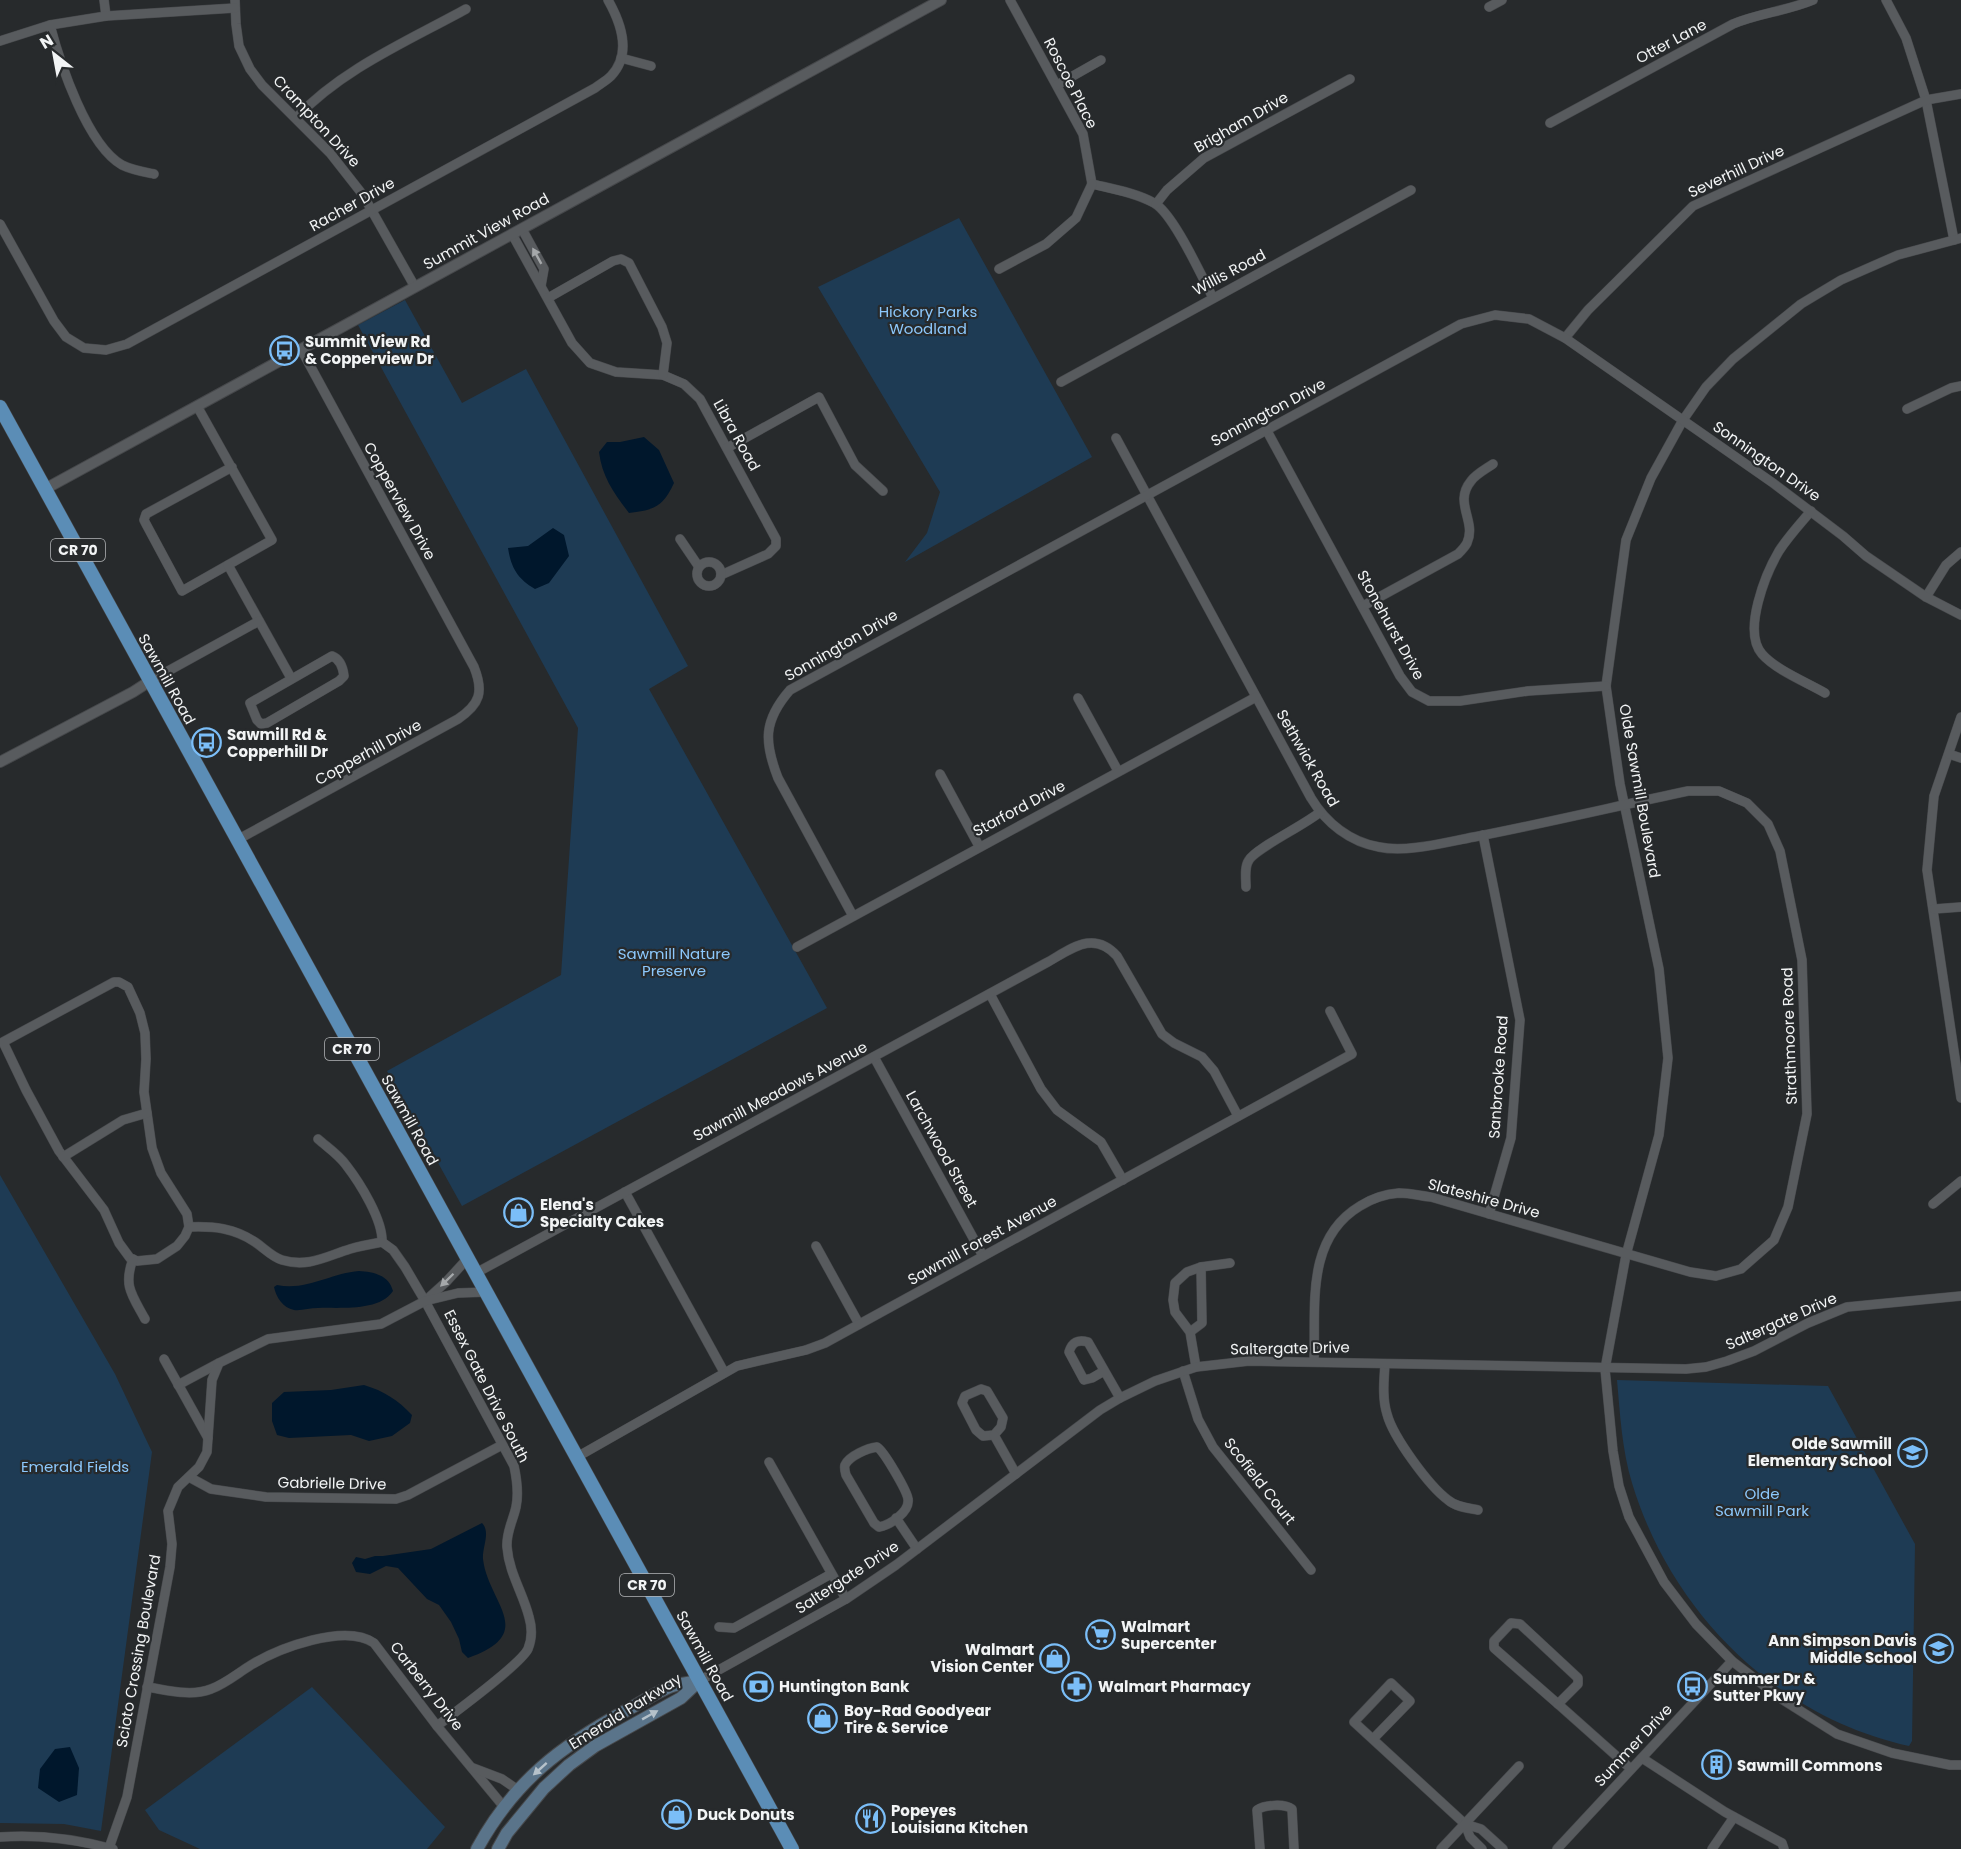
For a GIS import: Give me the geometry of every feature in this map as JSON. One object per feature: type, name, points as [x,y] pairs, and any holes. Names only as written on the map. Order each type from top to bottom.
[{"type":"main road","name":"Sawmill Road","points":[[0,407],[792,1849]]},
{"type":"main road","name":"Emerald Parkway","points":[[477,1849],[490,1824],[518,1790],[568,1745],[592,1729],[675,1685],[699,1681]]},
{"type":"main road","name":"Emerald Parkway","points":[[498,1849],[507,1833],[544,1788],[569,1765],[595,1746],[681,1698],[699,1681]]},
{"type":"street","points":[[104,0],[106,16]]},
{"type":"street","points":[[608,0],[616,14],[623,35],[621,58],[651,66]]},
{"type":"street","name":"Summit View Road","points":[[45,489],[941,0]]},
{"type":"street","name":"Roscoe Place","points":[[1011,0],[1083,134],[1092,184]]},
{"type":"street","points":[[1489,7],[1502,0]]},
{"type":"street","name":"Otter Lane","points":[[1550,123],[1734,24],[1754,15],[1800,6],[1813,0]]},
{"type":"street","points":[[1886,0],[1906,38],[1926,100],[1957,239]]},
{"type":"street","points":[[0,41],[50,25],[106,16],[235,4]]},
{"type":"street","name":"Crampton Drive","points":[[235,4],[236,24],[244,58],[262,85],[330,153],[363,195],[415,287]]},
{"type":"street","points":[[296,118],[305,108],[348,75],[466,9]]},
{"type":"street","points":[[50,25],[64,73],[98,140],[121,165],[154,174]]},
{"type":"street","name":"Racher Drive","points":[[0,224],[54,321],[66,337],[84,348],[106,351],[127,345],[595,88],[611,76],[621,58]]},
{"type":"street","points":[[1056,85],[1101,60]]},
{"type":"street","name":"Brigham Drive","points":[[1156,204],[1167,190],[1204,158],[1350,79]]},
{"type":"street","name":"Severhill Drive","points":[[1565,338],[1588,310],[1693,206],[1926,100],[1961,94]]},
{"type":"street","points":[[999,269],[1046,244],[1076,218],[1092,184],[1118,190],[1156,204],[1177,229],[1213,298]]},
{"type":"street","name":"Willis Road","points":[[1061,382],[1411,190]]},
{"type":"street","name":"Libra Road","points":[[517,231],[544,269],[541,286],[572,343],[590,363],[616,372],[663,375],[684,384],[700,399],[774,534],[776,546],[768,555],[721,575]]},
{"type":"street","name":"Olde Sawmill Boulevard","points":[[1957,239],[1898,255],[1841,280],[1801,304],[1732,359],[1706,387],[1683,420],[1651,478],[1626,540],[1606,686],[1625,804],[1659,969],[1668,1058],[1659,1135],[1626,1255],[1605,1369],[1615,1463],[1619,1486],[1629,1517],[1664,1582],[1695,1624],[1732,1661],[1780,1698],[1837,1734],[1892,1753],[1950,1765],[1961,1765]]},
{"type":"street","points":[[548,298],[613,261],[621,259],[628,263],[662,327],[667,343],[663,375]]},
{"type":"street","name":"Sonnington Drive","points":[[853,916],[778,778],[771,760],[767,741],[769,726],[773,713],[790,690],[1461,324],[1495,315],[1529,319],[1565,338],[1811,511],[1866,556],[1926,597],[1961,615]]},
{"type":"street","name":"Copperview Drive","points":[[301,349],[474,667]]},
{"type":"street","points":[[1907,408],[1961,386]]},
{"type":"street","points":[[727,448],[819,397],[855,465],[884,491]]},
{"type":"street","points":[[197,406],[232,467],[272,540],[182,591],[144,520],[146,514],[232,467]]},
{"type":"street","name":"Stonehurst Drive","points":[[1267,431],[1400,676],[1412,692],[1429,701],[1606,686]]},
{"type":"street","name":"Sethwick Road","points":[[1116,438],[1320,812],[1342,832],[1380,848],[1406,848],[1483,835],[1625,804]]},
{"type":"street","points":[[1363,606],[1458,554],[1467,543],[1470,530],[1463,503],[1465,490],[1472,479],[1493,464]]},
{"type":"street","points":[[1811,511],[1780,550],[1764,583],[1754,628],[1755,641],[1761,653],[1772,662],[1825,693]]},
{"type":"street","points":[[680,538],[699,567],[698,579],[703,585],[715,585],[720,579],[719,567],[713,562],[705,562],[699,567]]},
{"type":"street","points":[[1926,597],[1946,565],[1961,552]]},
{"type":"street","points":[[228,565],[291,678]]},
{"type":"street","points":[[0,762],[133,692],[258,621]]},
{"type":"street","points":[[332,656],[343,669],[344,676],[339,681],[261,724],[250,703],[291,678],[332,656]]},
{"type":"street","name":"Copperhill Drive","points":[[237,840],[471,710],[479,697],[480,682],[474,667]]},
{"type":"street","name":"Starford Drive","points":[[797,947],[1256,697]]},
{"type":"street","points":[[1077,698],[1118,771]]},
{"type":"street","points":[[1961,717],[1934,796],[1927,870],[1958,1052],[1961,1098]]},
{"type":"street","points":[[1949,754],[1961,758]]},
{"type":"street","points":[[940,774],[980,846]]},
{"type":"street","name":"Strathmoore Road","points":[[1625,804],[1688,791],[1719,791],[1748,803],[1768,824],[1780,851],[1803,960],[1806,1114],[1788,1207],[1774,1240],[1741,1269],[1716,1276],[1707,1275],[1626,1255]]},
{"type":"street","points":[[1246,887],[1248,860],[1255,853],[1320,812]]},
{"type":"street","name":"Sanbrooke Road","points":[[1483,835],[1520,1020],[1511,1138],[1489,1214]]},
{"type":"street","points":[[1934,909],[1961,907]]},
{"type":"street","name":"Sawmill Meadows Avenue","points":[[476,1273],[1081,945],[1091,942],[1110,948],[1117,956],[1162,1034],[1202,1058],[1214,1071],[1238,1116]]},
{"type":"street","points":[[114,982],[120,982],[128,987],[140,1013],[145,1033],[144,1092],[155,1158],[161,1173],[187,1214],[189,1227],[177,1246],[157,1259],[137,1261],[119,1243],[104,1209],[63,1156],[2,1041],[100,988],[114,982]]},
{"type":"street","points":[[990,994],[1041,1089],[1057,1110],[1101,1142],[1123,1180]]},
{"type":"street","name":"Sawmill Forest Avenue","points":[[577,1457],[737,1366],[806,1350],[825,1343],[1352,1054],[1330,1011]]},
{"type":"street","name":"Larchwood Street","points":[[874,1057],[983,1256]]},
{"type":"street","points":[[63,1156],[123,1120],[147,1113]]},
{"type":"street","points":[[189,1227],[214,1226],[238,1232],[270,1254],[282,1260],[294,1262],[318,1261],[350,1249],[382,1242],[383,1232],[361,1188],[345,1164],[318,1139]]},
{"type":"street","points":[[1933,1204],[1961,1181]]},
{"type":"street","points":[[625,1192],[724,1372]]},
{"type":"street","name":"Slateshire Drive","points":[[1314,1362],[1317,1276],[1323,1247],[1338,1222],[1351,1211],[1374,1199],[1399,1193],[1431,1197],[1626,1255]]},
{"type":"street","name":"Essex Gate Drive South","points":[[382,1242],[399,1258],[425,1301],[514,1466],[518,1482],[516,1507],[508,1535],[510,1569],[529,1617],[531,1635],[527,1651],[437,1726]]},
{"type":"street","points":[[816,1246],[859,1324]]},
{"type":"street","points":[[425,1301],[468,1258]]},
{"type":"street","points":[[133,1259],[128,1274],[130,1291],[145,1319]]},
{"type":"street","points":[[1196,1367],[1190,1332],[1175,1312],[1173,1300],[1175,1283],[1187,1272],[1201,1267],[1230,1263]]},
{"type":"street","points":[[1190,1332],[1202,1323],[1201,1267]]},
{"type":"street","points":[[178,1385],[268,1339],[381,1324],[425,1301],[458,1293],[487,1292]]},
{"type":"street","name":"Saltergate Drive","points":[[699,1681],[846,1599],[917,1549],[1100,1410],[1155,1381],[1196,1367],[1250,1361],[1686,1369],[1706,1367],[1754,1351],[1808,1323],[1847,1307],[1961,1296]]},
{"type":"street","points":[[164,1359],[207,1438]]},
{"type":"street","name":"Scioto Crossing Boulevard","points":[[112,1848],[127,1797],[170,1567],[172,1544],[168,1511],[178,1487],[199,1467],[207,1452],[212,1380],[219,1363]]},
{"type":"street","points":[[1385,1364],[1384,1397],[1387,1414],[1402,1446],[1449,1502],[1478,1510]]},
{"type":"street","points":[[1104,1371],[1120,1398]]},
{"type":"street","name":"Scofield Court","points":[[1183,1371],[1198,1419],[1214,1447],[1311,1570]]},
{"type":"street","points":[[975,1390],[987,1391],[1003,1418],[1001,1427],[994,1435],[983,1436],[976,1430],[962,1403],[965,1396],[975,1390]]},
{"type":"street","points":[[994,1435],[1016,1474]]},
{"type":"street","name":"Gabrielle Drive","points":[[189,1477],[211,1489],[266,1497],[396,1499],[408,1495],[502,1445]]},
{"type":"street","points":[[869,1448],[882,1449],[908,1499],[907,1508],[896,1518],[885,1526],[879,1527],[874,1522],[846,1475],[844,1467],[846,1462],[869,1448]]},
{"type":"street","points":[[769,1462],[846,1599]]},
{"type":"street","points":[[896,1518],[917,1549]]},
{"type":"street","points":[[719,1627],[734,1628],[831,1574]]},
{"type":"street","points":[[1558,1704],[1578,1684],[1578,1678],[1520,1624],[1511,1623],[1494,1641],[1494,1648],[1631,1769]]},
{"type":"street","name":"Carberry Drive","points":[[147,1687],[185,1692],[212,1689],[271,1655],[298,1644],[351,1634],[361,1636],[374,1643],[437,1726],[504,1807]]},
{"type":"street","name":"Summer Drive","points":[[1557,1849],[1732,1661]]},
{"type":"street","points":[[1373,1739],[1410,1701],[1390,1683],[1354,1722],[1465,1824],[1470,1837],[1482,1849]]},
{"type":"street","points":[[1642,1758],[1734,1817],[1782,1843],[1784,1849]]},
{"type":"street","points":[[1441,1849],[1519,1766]]},
{"type":"street","name":"Carberry Drive","points":[[473,1768],[502,1779],[518,1790]]},
{"type":"street","points":[[1260,1849],[1257,1810],[1262,1807],[1287,1806],[1292,1809],[1294,1849]]},
{"type":"street","points":[[1716,1847],[1734,1817]]},
{"type":"street","points":[[1465,1824],[1482,1829],[1503,1849]]},
{"type":"street","points":[[0,1837],[21,1835],[77,1839],[112,1848]]},
{"type":"green space","name":"Hickory Parks Woodland","points":[[959,218],[1092,457],[905,562],[927,533],[940,492],[818,287]]},
{"type":"green space","name":"Sawmill Nature Preserve","points":[[405,300],[462,403],[526,369],[688,666],[649,689],[827,1008],[462,1206],[387,1071],[561,975],[578,728],[358,325]]},
{"type":"green space","name":"Emerald Fields","points":[[0,1175],[115,1374],[152,1452],[101,1831],[64,1824],[0,1823]]},
{"type":"green space","name":"Olde Sawmill Park","points":[[1617,1380],[1828,1386],[1915,1544],[1912,1741],[1909,1746],[1861,1732],[1815,1711],[1773,1684],[1735,1652],[1702,1615],[1673,1574],[1650,1530],[1632,1483],[1620,1419]]},
{"type":"green space","points":[[312,1687],[445,1827],[427,1849],[200,1849],[159,1830],[145,1810]]},
{"type":"shaded area","points":[[644,437],[659,450],[674,483],[666,497],[657,506],[629,513],[606,477],[599,452],[607,442]]},
{"type":"shaded area","points":[[553,528],[564,535],[569,556],[549,583],[535,589],[516,572],[508,548],[528,546]]},
{"type":"shaded area","points":[[359,1271],[384,1278],[393,1291],[387,1298],[369,1305],[297,1310],[290,1309],[283,1304],[276,1295],[274,1287],[277,1285],[299,1286]]},
{"type":"shaded area","points":[[364,1385],[384,1393],[401,1405],[412,1415],[410,1423],[392,1436],[369,1441],[351,1435],[289,1438],[277,1435],[272,1421],[272,1403],[284,1392],[331,1390]]},
{"type":"shaded area","points":[[482,1523],[486,1531],[483,1559],[504,1616],[505,1627],[501,1638],[489,1648],[468,1658],[462,1652],[451,1622],[439,1605],[427,1599],[398,1568],[386,1566],[370,1574],[356,1572],[352,1563],[356,1557],[365,1559],[431,1549]]},
{"type":"shaded area","points":[[70,1747],[79,1768],[77,1795],[59,1802],[38,1788],[40,1769],[55,1749]]},
{"type":"place","name":"Summit View Rd & Copperview Dr","points":[[284,350]]},
{"type":"place","name":"Sawmill Rd & Copperhill Dr","points":[[206,743]]},
{"type":"place","name":"Elena's Specialty Cakes","points":[[519,1213]]},
{"type":"place","name":"Olde Sawmill Elementary School","points":[[1913,1452]]},
{"type":"place","name":"Walmart Supercenter","points":[[1100,1635]]},
{"type":"place","name":"Ann Simpson Davis Middle School","points":[[1938,1649]]},
{"type":"place","name":"Walmart Vision Center","points":[[1055,1658]]},
{"type":"place","name":"Huntington Bank","points":[[758,1686]]},
{"type":"place","name":"Walmart Pharmacy","points":[[1077,1686]]},
{"type":"place","name":"Summer Dr & Sutter Pkwy","points":[[1692,1687]]},
{"type":"place","name":"Boy-Rad Goodyear Tire & Service","points":[[823,1719]]},
{"type":"place","name":"Sawmill Commons","points":[[1716,1765]]},
{"type":"place","name":"Duck Donuts","points":[[676,1814]]},
{"type":"place","name":"Popeyes Louisiana Kitchen","points":[[870,1819]]}]
